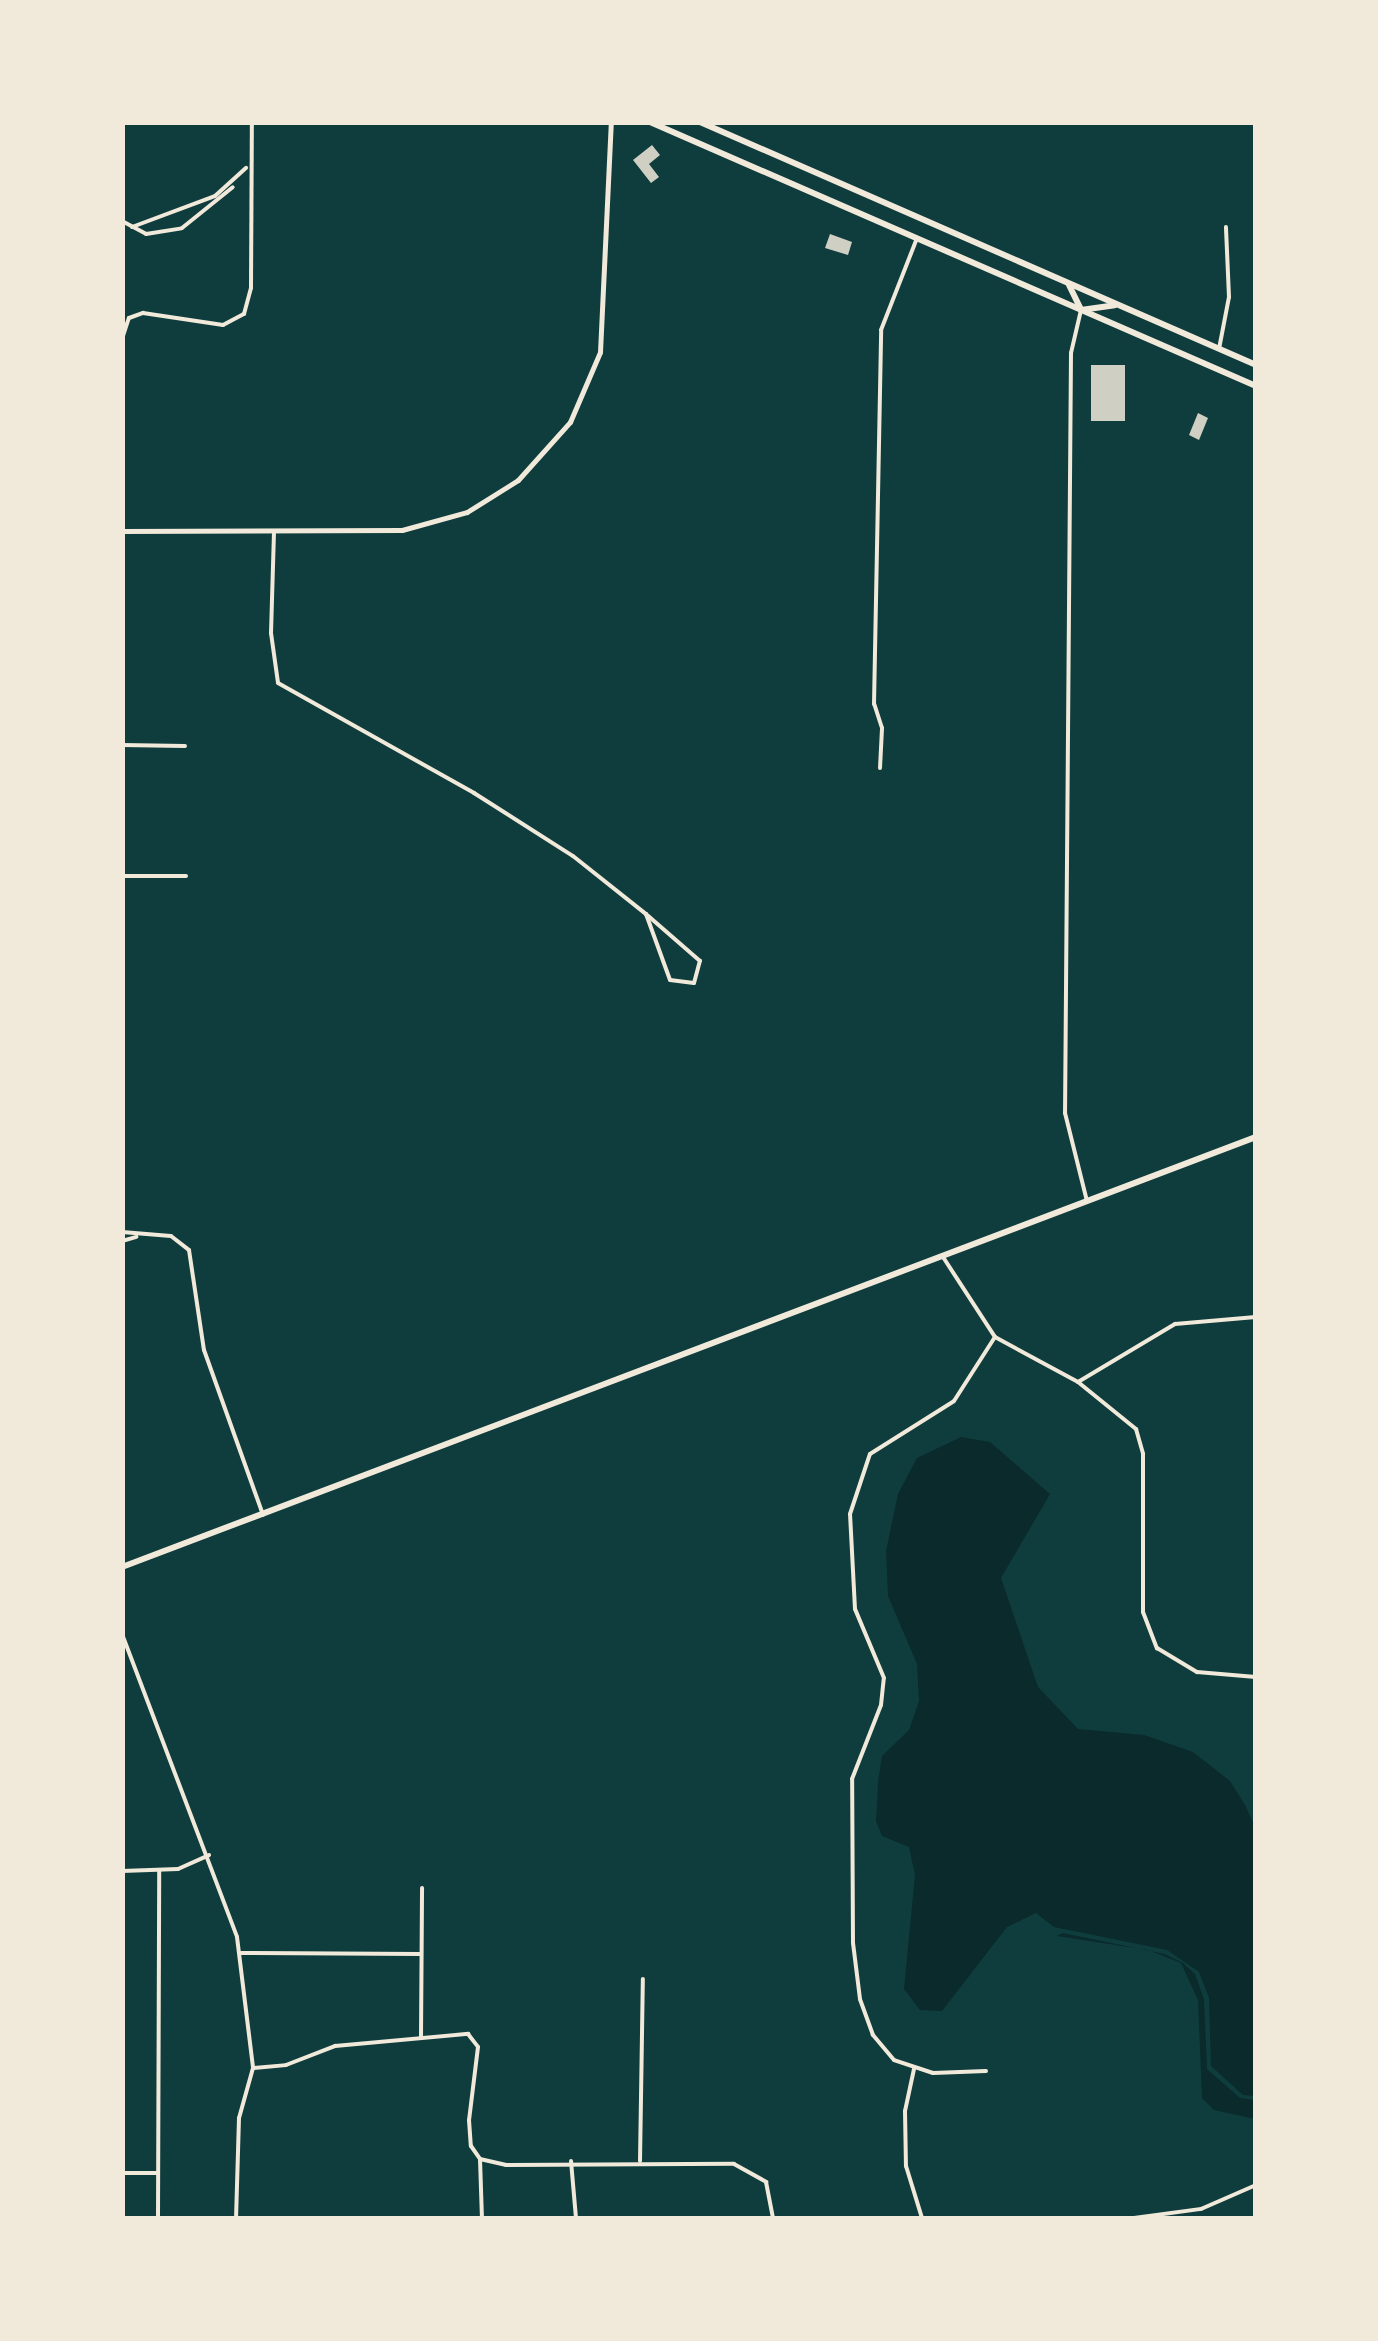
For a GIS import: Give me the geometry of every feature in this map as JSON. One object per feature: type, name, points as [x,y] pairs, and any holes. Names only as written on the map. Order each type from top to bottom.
[{"type":"main road","points":[[650,122],[1256,386]]},
{"type":"main road","points":[[700,122],[1256,365]]},
{"type":"main road","points":[[1068,284],[1081,310]]},
{"type":"main road","points":[[1081,310],[1116,305]]},
{"type":"main road","points":[[122,1567],[1256,1136]]},
{"type":"street","points":[[122,339],[129,318],[144,313],[223,326],[244,314],[251,288],[252,122]]},
{"type":"street","points":[[122,531],[370,533],[442,522],[501,493],[555,443],[589,387],[603,338],[611,122]]},
{"type":"street","points":[[122,221],[146,234],[182,228],[235,184],[249,164]]},
{"type":"street","points":[[132,227],[235,184]]},
{"type":"street","points":[[1219,349],[1229,297],[1226,227]]},
{"type":"street","points":[[880,768],[882,728],[874,704],[880,330],[917,238]]},
{"type":"street","points":[[1081,310],[1071,353],[1065,1089],[1069,1143],[1087,1201]]},
{"type":"street","points":[[274,532],[272,647],[278,683],[474,793],[646,914],[700,961],[694,983],[670,980],[646,914]]},
{"type":"street","points":[[122,745],[186,746]]},
{"type":"street","points":[[122,876],[186,876]]},
{"type":"street","points":[[122,1232],[171,1236],[189,1250],[204,1350],[263,1515]]},
{"type":"street","points":[[122,1241],[141,1236]]},
{"type":"street","points":[[943,1256],[995,1337],[1078,1382],[1125,1416],[1140,1436],[1142,1594],[1151,1638],[1165,1656],[1197,1672],[1256,1677]]},
{"type":"street","points":[[1078,1382],[1174,1324],[1256,1317]]},
{"type":"street","points":[[986,2072],[914,2069],[878,2044],[856,1972],[852,1779],[884,1692],[851,1589],[852,1493],[870,1454],[954,1401],[995,1337]]},
{"type":"street","points":[[122,1634],[209,1855],[239,1952],[254,2068],[239,2118],[236,2218]]},
{"type":"street","points":[[122,1871],[159,1872],[209,1855]]},
{"type":"street","points":[[158,2218],[159,1872]]},
{"type":"street","points":[[421,2038],[422,1888]]},
{"type":"street","points":[[239,1952],[421,1954]]},
{"type":"street","points":[[640,2161],[643,1979]]},
{"type":"street","points":[[254,2068],[286,2065],[335,2046],[462,2032],[477,2042],[470,2139],[480,2159],[482,2218]]},
{"type":"street","points":[[914,2069],[904,2111],[906,2166],[922,2218]]},
{"type":"street","points":[[480,2159],[506,2165],[571,2161],[722,2162],[750,2170],[771,2192],[773,2218]]},
{"type":"street","points":[[571,2161],[576,2218]]},
{"type":"street","points":[[122,2173],[158,2173]]},
{"type":"street","points":[[1134,2218],[1168,2217],[1256,2186]]},
{"type":"water","points":[[961,1437],[990,1442],[1050,1494],[1001,1578],[1038,1687],[1078,1729],[1144,1735],[1193,1752],[1230,1781],[1256,1829],[1255,2096],[1243,2095],[1211,2066],[1209,1998],[1199,1972],[1167,1950],[1054,1927],[1036,1913],[1007,1927],[942,2011],[920,2010],[904,1989],[915,1875],[909,1847],[882,1836],[876,1821],[878,1782],[882,1756],[909,1730],[919,1701],[917,1664],[888,1596],[886,1551],[898,1494],[917,1458]]},
{"type":"water","points":[[1063,1933],[1138,1949],[1057,1936]]},
{"type":"water","points":[[1151,1951],[1183,1963],[1195,1974],[1204,1999],[1207,2069],[1240,2098],[1255,2100],[1255,2119],[1214,2110],[1202,2098],[1198,2000],[1181,1963]]},
{"type":"building","points":[[652,145],[660,155],[649,164],[659,177],[651,183],[633,160]]},
{"type":"building","points":[[830,234],[852,242],[848,255],[825,248]]},
{"type":"building","points":[[1091,365],[1125,365],[1125,421],[1091,421]]},
{"type":"building","points":[[1198,413],[1208,418],[1199,440],[1189,435]]}]
